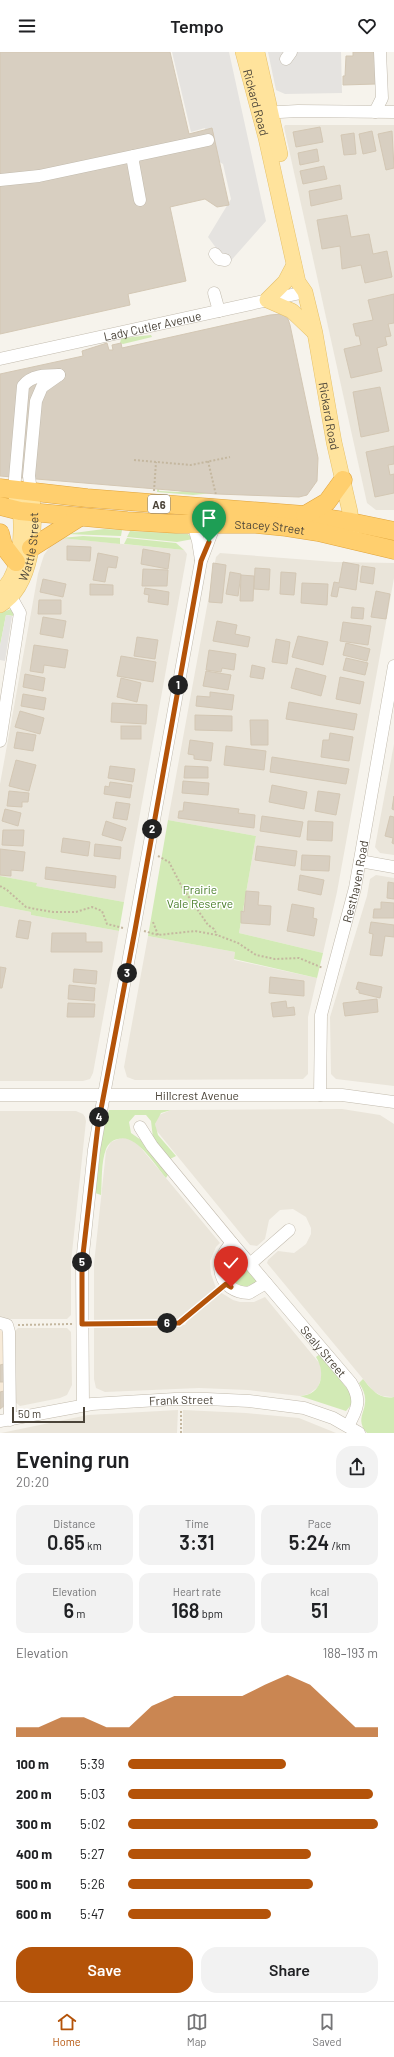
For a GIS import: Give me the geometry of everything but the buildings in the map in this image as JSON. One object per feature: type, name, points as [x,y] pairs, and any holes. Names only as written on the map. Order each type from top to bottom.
[{"type":"highway","points":[[305,515],[327,502],[343,480]]},
{"type":"highway","name":"Stacey Street","points":[[7,489],[305,515],[352,531],[394,550]]},
{"type":"highway","name":"Stacey Street","points":[[0,506],[27,511],[80,517],[192,524],[256,524],[352,531],[394,531]]},
{"type":"highway","points":[[30,548],[80,517]]},
{"type":"highway","points":[[0,534],[3,545],[16,562]]},
{"type":"main road","name":"Rickard Road","points":[[243,52],[265,112],[308,280],[305,292]]},
{"type":"main road","name":"Rickard Road","points":[[257,52],[265,112],[294,265],[298,282],[305,292],[315,333],[352,531]]},
{"type":"main road","points":[[294,265],[285,282],[267,300],[292,311],[315,333]]},
{"type":"main road","name":"Wattle Street","points":[[4,598],[17,591],[23,578],[30,548],[27,511],[7,489]]},
{"type":"main road","name":"Wattle Street","points":[[4,598],[16,562],[31,492]]},
{"type":"street","points":[[375,112],[382,98],[380,52]]},
{"type":"street","points":[[265,112],[394,112]]},
{"type":"street","points":[[0,180],[39,176],[208,140]]},
{"type":"street","points":[[134,156],[133,162],[140,200]]},
{"type":"street","name":"Lady Cutler Avenue","points":[[0,359],[305,292]]},
{"type":"street","points":[[214,293],[219,311]]},
{"type":"street","points":[[7,489],[23,386],[26,382],[37,376],[59,375],[42,387],[36,401],[28,476],[31,492]]},
{"type":"street","points":[[192,524],[198,541],[201,561]]},
{"type":"street","points":[[84,1405],[82,1263],[94,1150],[201,561],[215,524]]},
{"type":"street","points":[[0,741],[5,673],[20,613],[4,598]]},
{"type":"street","name":"Resthaven Road","points":[[320,1095],[321,1015],[353,898],[394,666]]},
{"type":"street","points":[[360,861],[394,867]]},
{"type":"street","name":"Hillcrest Avenue","points":[[0,1095],[342,1095],[394,1102]]},
{"type":"street","name":"Sealy Street","points":[[140,1127],[152,1146],[356,1390],[358,1397],[357,1406],[348,1426]]},
{"type":"street","points":[[250,1264],[289,1230]]},
{"type":"street","points":[[232,1243],[227,1248],[220,1261],[220,1272],[226,1284],[236,1291],[249,1293],[266,1283]]},
{"type":"street","points":[[3,1324],[9,1332],[5,1421]]},
{"type":"street","name":"Frank Street","points":[[5,1421],[84,1405],[181,1399],[248,1401],[298,1407],[318,1412],[348,1426],[358,1433]]},
{"type":"path","points":[[134,460],[192,465],[230,456]]},
{"type":"path","points":[[208,461],[216,497]]},
{"type":"path","points":[[154,494],[156,462]]},
{"type":"path","points":[[157,856],[169,862],[182,887],[208,925],[214,929],[217,935]]},
{"type":"path","points":[[0,886],[7,890],[26,907],[53,912],[80,911],[92,907],[102,911],[107,924],[122,928]]},
{"type":"path","points":[[153,922],[158,935]]},
{"type":"path","points":[[144,931],[158,935],[195,931],[217,935],[238,943],[256,955],[275,960],[299,958],[323,968]]},
{"type":"path","points":[[3,1324],[179,1323],[226,1284]]},
{"type":"path","points":[[180,1433],[181,1399]]},
{"type":"shaded area","points":[[172,52],[229,52],[266,221],[228,264],[208,237],[231,199],[223,164],[214,159],[205,128],[191,132]]},
{"type":"shaded area","points":[[268,52],[341,52],[342,93],[285,94],[276,90]]},
{"type":"shaded area","points":[[285,125],[394,125],[394,510],[376,510],[367,503],[284,127]]},
{"type":"shaded area","points":[[61,538],[184,550],[187,554],[124,902],[36,886],[36,883],[0,876],[0,784],[38,574],[44,555],[51,545]]},
{"type":"shaded area","points":[[220,553],[335,562],[394,563],[394,578],[337,892],[323,953],[239,933],[256,836],[168,820],[216,557]]},
{"type":"shaded area","points":[[6,615],[12,616],[5,661],[0,660],[0,646]]},
{"type":"shaded area","points":[[394,744],[394,855],[380,853],[375,847]]},
{"type":"shaded area","points":[[376,875],[394,878],[394,1086],[336,1079],[331,1074],[330,1017],[367,896],[370,879]]},
{"type":"shaded area","points":[[0,906],[31,912],[31,915],[119,931],[93,1073],[90,1079],[83,1081],[0,1081]]},
{"type":"shaded area","points":[[148,936],[235,952],[234,960],[317,978],[308,1017],[308,1074],[303,1079],[135,1080],[127,1077],[124,1067]]},
{"type":"shaded area","points":[[342,1109],[380,1115],[394,1124],[394,1397],[382,1396],[373,1391],[267,1263],[268,1260],[278,1251],[294,1253],[306,1244],[311,1234],[311,1228],[306,1217],[293,1209],[280,1210],[269,1220],[265,1239],[257,1246],[250,1245],[156,1130],[155,1124],[159,1115],[171,1110]]},
{"type":"shaded area","points":[[0,1111],[76,1111],[83,1114],[85,1117],[86,1121],[71,1262],[71,1315],[67,1319],[0,1319]]},
{"type":"shaded area","points":[[121,1138],[127,1138],[136,1142],[220,1243],[216,1247],[210,1261],[211,1274],[216,1288],[177,1320],[94,1321],[94,1264],[106,1151],[111,1142]]},
{"type":"shaded area","points":[[220,1292],[233,1300],[240,1302],[254,1302],[265,1297],[320,1364],[322,1376],[318,1387],[309,1394],[300,1396],[248,1390],[199,1388],[105,1392],[96,1388],[94,1379],[94,1326],[185,1325],[189,1318]]},
{"type":"shaded area","points":[[18,1328],[67,1328],[71,1332],[72,1385],[67,1395],[60,1398],[20,1406],[14,1401],[13,1333]]},
{"type":"shaded area","points":[[0,1329],[3,1332],[4,1406],[0,1408]]},
{"type":"shaded area","points":[[178,1410],[177,1433],[1,1433],[88,1415]]},
{"type":"shaded area","points":[[183,1410],[246,1413],[299,1418],[336,1433],[183,1433]]},
{"type":"green space","points":[[151,335],[152,337],[123,344],[120,343],[121,339],[124,338]]},
{"type":"green space","points":[[158,481],[160,481],[159,491],[178,492],[212,485],[213,493],[193,495],[157,492]]},
{"type":"green space","points":[[104,529],[122,530],[121,536],[66,534]]},
{"type":"green space","points":[[130,531],[188,534],[193,539],[177,542],[127,537]]},
{"type":"green space","points":[[83,536],[120,538],[120,544],[61,538]]},
{"type":"green space","points":[[127,538],[176,543],[184,550],[124,544]]},
{"type":"green space","points":[[11,609],[14,610],[14,616],[6,615],[0,646],[0,613]]},
{"type":"green space","name":"Prairie Vale Reserve","points":[[168,820],[256,836],[239,933],[323,953],[317,978],[234,959],[235,952],[148,936]]},
{"type":"green space","points":[[0,876],[37,883],[36,886],[124,902],[119,931],[31,915],[31,912],[0,906]]},
{"type":"green space","points":[[109,1110],[171,1110],[161,1113],[155,1124],[158,1135],[176,1156],[170,1159],[153,1138],[151,1121],[146,1115],[135,1115],[129,1122],[131,1133],[141,1140],[169,1173],[166,1178],[151,1158],[138,1145],[125,1138],[118,1139],[110,1142],[106,1149],[102,1166],[101,1195],[95,1193],[103,1129]]},
{"type":"green space","points":[[233,1253],[257,1280],[256,1282],[246,1287],[233,1284],[227,1272],[226,1264],[229,1256]]},
{"type":"green space","points":[[320,1354],[352,1395],[351,1405],[346,1411],[300,1396],[313,1392],[320,1382],[321,1370],[316,1357]]},
{"type":"green space","points":[[363,1379],[376,1393],[384,1397],[394,1397],[394,1433],[367,1433],[363,1427],[361,1421],[365,1399],[364,1392],[359,1383]]},
{"type":"route","points":[[209,542],[201,561],[135,930],[98,1125],[82,1263],[82,1324],[179,1323],[226,1284],[231,1287]]}]
